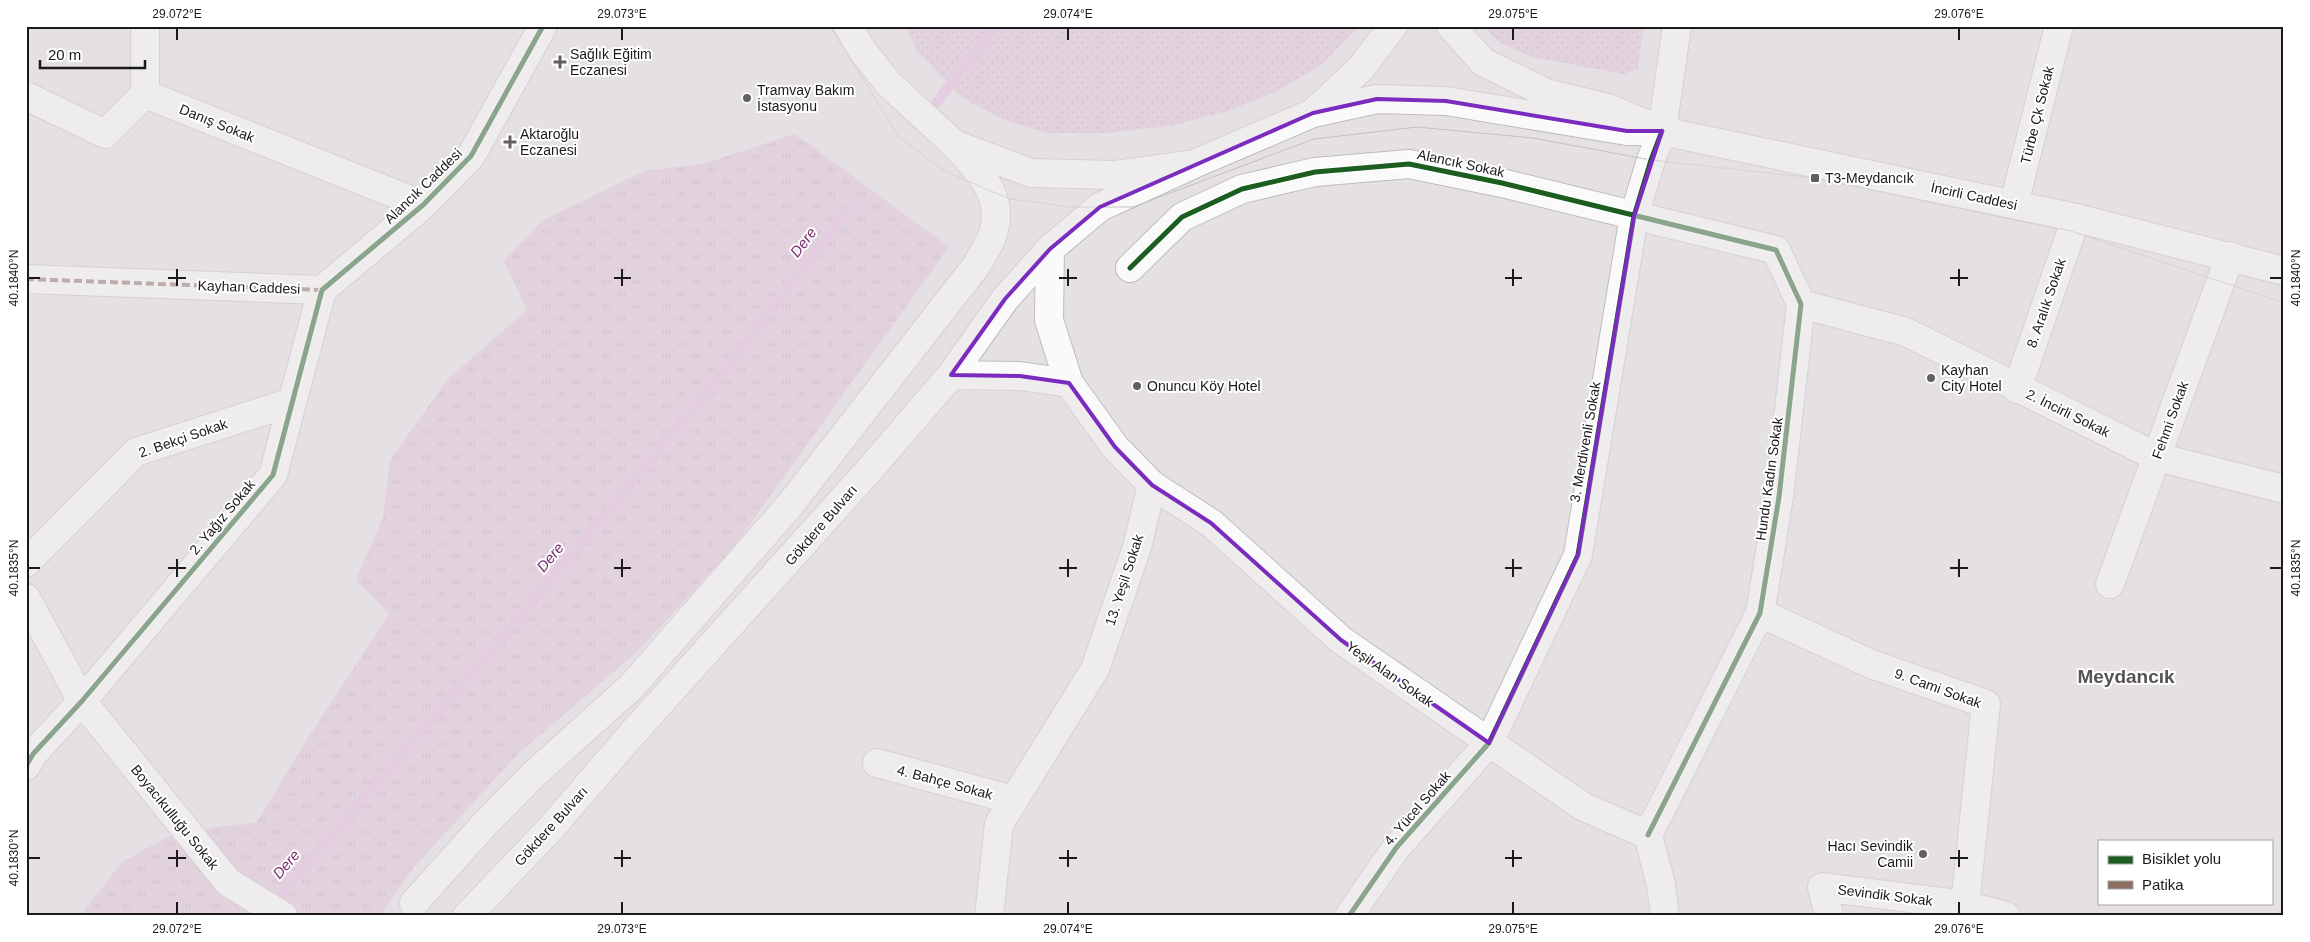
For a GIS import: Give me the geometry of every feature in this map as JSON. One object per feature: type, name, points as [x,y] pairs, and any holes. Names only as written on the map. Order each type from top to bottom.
[{"type":"street","points":[[26,96],[105,134],[144,94],[145,26]]},
{"type":"street","name":"Alancık Caddesi","points":[[322,290],[423,205],[472,156],[543,26]]},
{"type":"street","points":[[414,903],[484,825],[527,781],[637,680],[789,506],[976,266],[991,238],[996,221],[995,203],[983,176],[954,144],[889,84],[862,50],[848,26]]},
{"type":"street","points":[[1313,113],[1361,68],[1393,26]]},
{"type":"street","points":[[1451,26],[1483,62],[1546,93],[1608,108],[1662,131]]},
{"type":"street","name":"3. Merdivenli Sokak","points":[[1489,744],[1578,555],[1634,216],[1650,160],[1662,131],[1677,26]]},
{"type":"street","name":"Türbe Çk Sokak","points":[[2014,204],[2059,26]]},
{"type":"street","name":"Danış Sokak","points":[[144,94],[423,205]]},
{"type":"street","points":[[954,144],[1030,173],[1114,176],[1194,164],[1313,113],[1377,99],[1446,101],[1627,131],[1662,131]]},
{"type":"street","name":"İncirli Caddesi","points":[[1662,131],[2014,204],[2230,256],[2284,271]]},
{"type":"street","name":"Gökdere Bulvarı","points":[[467,916],[551,828],[951,375],[1005,299],[1050,249],[1100,207],[1194,164]]},
{"type":"street","name":"Alancık Sokak","points":[[1130,268],[1182,217],[1242,189],[1315,172],[1409,164],[1502,183],[1634,216]]},
{"type":"street","points":[[1634,216],[1776,250],[1801,304]]},
{"type":"street","name":"8. Aralık Sokak","points":[[2017,389],[2076,218]]},
{"type":"street","points":[[1050,249],[1049,320],[1069,383],[1115,447],[1152,485]]},
{"type":"street","name":"Fehmi Sokak","points":[[2110,584],[2230,256]]},
{"type":"street","name":"Kayhan Caddesi","points":[[26,279],[322,290]]},
{"type":"street","name":"2. Yağız Sokak","points":[[29,757],[82,701],[273,475],[322,290]]},
{"type":"street","name":"2. İncirli Sokak","points":[[1801,304],[1906,332],[2017,389],[2157,457],[2284,489]]},
{"type":"street","name":"Hundu Kadın Sokak","points":[[1648,835],[1760,613],[1779,497],[1801,304]]},
{"type":"street","points":[[951,375],[1020,376],[1069,383]]},
{"type":"street","name":"2. Bekçi Sokak","points":[[26,563],[136,452],[292,402]]},
{"type":"street","name":"Yeşil Alan Sokak","points":[[1152,485],[1211,523],[1340,640],[1582,806],[1648,835]]},
{"type":"street","name":"13. Yeşil Sokak","points":[[990,916],[999,824],[1095,668],[1137,547],[1152,485]]},
{"type":"street","name":"Boyacıkulluğu Sokak","points":[[26,598],[82,701],[228,882],[283,916]]},
{"type":"street","name":"9. Cami Sokak","points":[[1760,613],[1872,664],[1986,704],[1965,906]]},
{"type":"street","name":"4. Yücel Sokak","points":[[1349,916],[1396,848],[1489,744]]},
{"type":"street","name":"4. Bahçe Sokak","points":[[877,763],[1013,800]]},
{"type":"street","points":[[1648,835],[1661,885],[1665,916]]},
{"type":"street","name":"Sevindik Sokak","points":[[1829,916],[1822,888],[1965,906],[2006,916]]},
{"type":"highlighted area","points":[[1377,99],[1446,101],[1627,131],[1662,131],[1634,216],[1578,555],[1489,743],[1341,640],[1211,523],[1152,485],[1115,447],[1069,383],[1020,376],[951,375],[1005,299],[1050,249],[1100,207],[1313,113]]},
{"type":"green space","points":[[905,26],[1359,26],[1321,65],[1279,90],[1231,110],[1170,126],[1106,133],[1048,133],[1006,121],[961,97],[917,51]]},
{"type":"green space","points":[[1482,26],[1643,26],[1638,69],[1624,74],[1532,57],[1499,42]]},
{"type":"green space","points":[[795,134],[949,247],[732,549],[640,649],[517,755],[415,866],[380,916],[80,916],[122,862],[177,832],[257,822],[308,738],[389,614],[356,580],[383,517],[390,460],[449,378],[527,310],[504,261],[542,221],[644,171],[706,163]]},
{"type":"waterway","name":"Gökdere Bulvarı","points":[[937,102],[995,26]]},
{"type":"waterway","name":"Dere","points":[[271,906],[511,628],[729,365],[849,207]]},
{"type":"tram line","points":[[830,26],[899,137],[946,172],[1010,199],[1071,207],[1133,207],[1314,139],[1417,127],[1533,138],[1651,160],[1815,178],[2071,231],[2284,303]]},
{"type":"marked path","points":[[26,279],[322,290]]},
{"type":"cycle path","points":[[26,766],[33,754],[82,701],[273,475],[322,290],[423,205],[471,156],[543,26]]},
{"type":"cycle path","points":[[1349,916],[1396,848],[1489,743],[1578,555],[1634,216],[1662,131]]},
{"type":"cycle path","points":[[1130,268],[1182,217],[1242,189],[1315,172],[1409,164],[1502,183],[1776,250],[1801,304],[1779,497],[1760,613],[1648,835]]},
{"type":"place","name":"Sağlık Eğitim Eczanesi","points":[[560,62]]},
{"type":"place","name":"Tramvay Bakım İstasyonu","points":[[747,98]]},
{"type":"place","name":"Aktaroğlu Eczanesi","points":[[510,142]]},
{"type":"place","name":"T3-Meydancık","points":[[1815,178]]},
{"type":"place","name":"Kayhan City Hotel","points":[[1931,378]]},
{"type":"place","name":"Onuncu Köy Hotel","points":[[1137,386]]},
{"type":"place","name":"Hacı Sevindik Camii","points":[[1923,854]]},
{"type":"district","name":"Meydancık","points":[[2126,676]]}]
